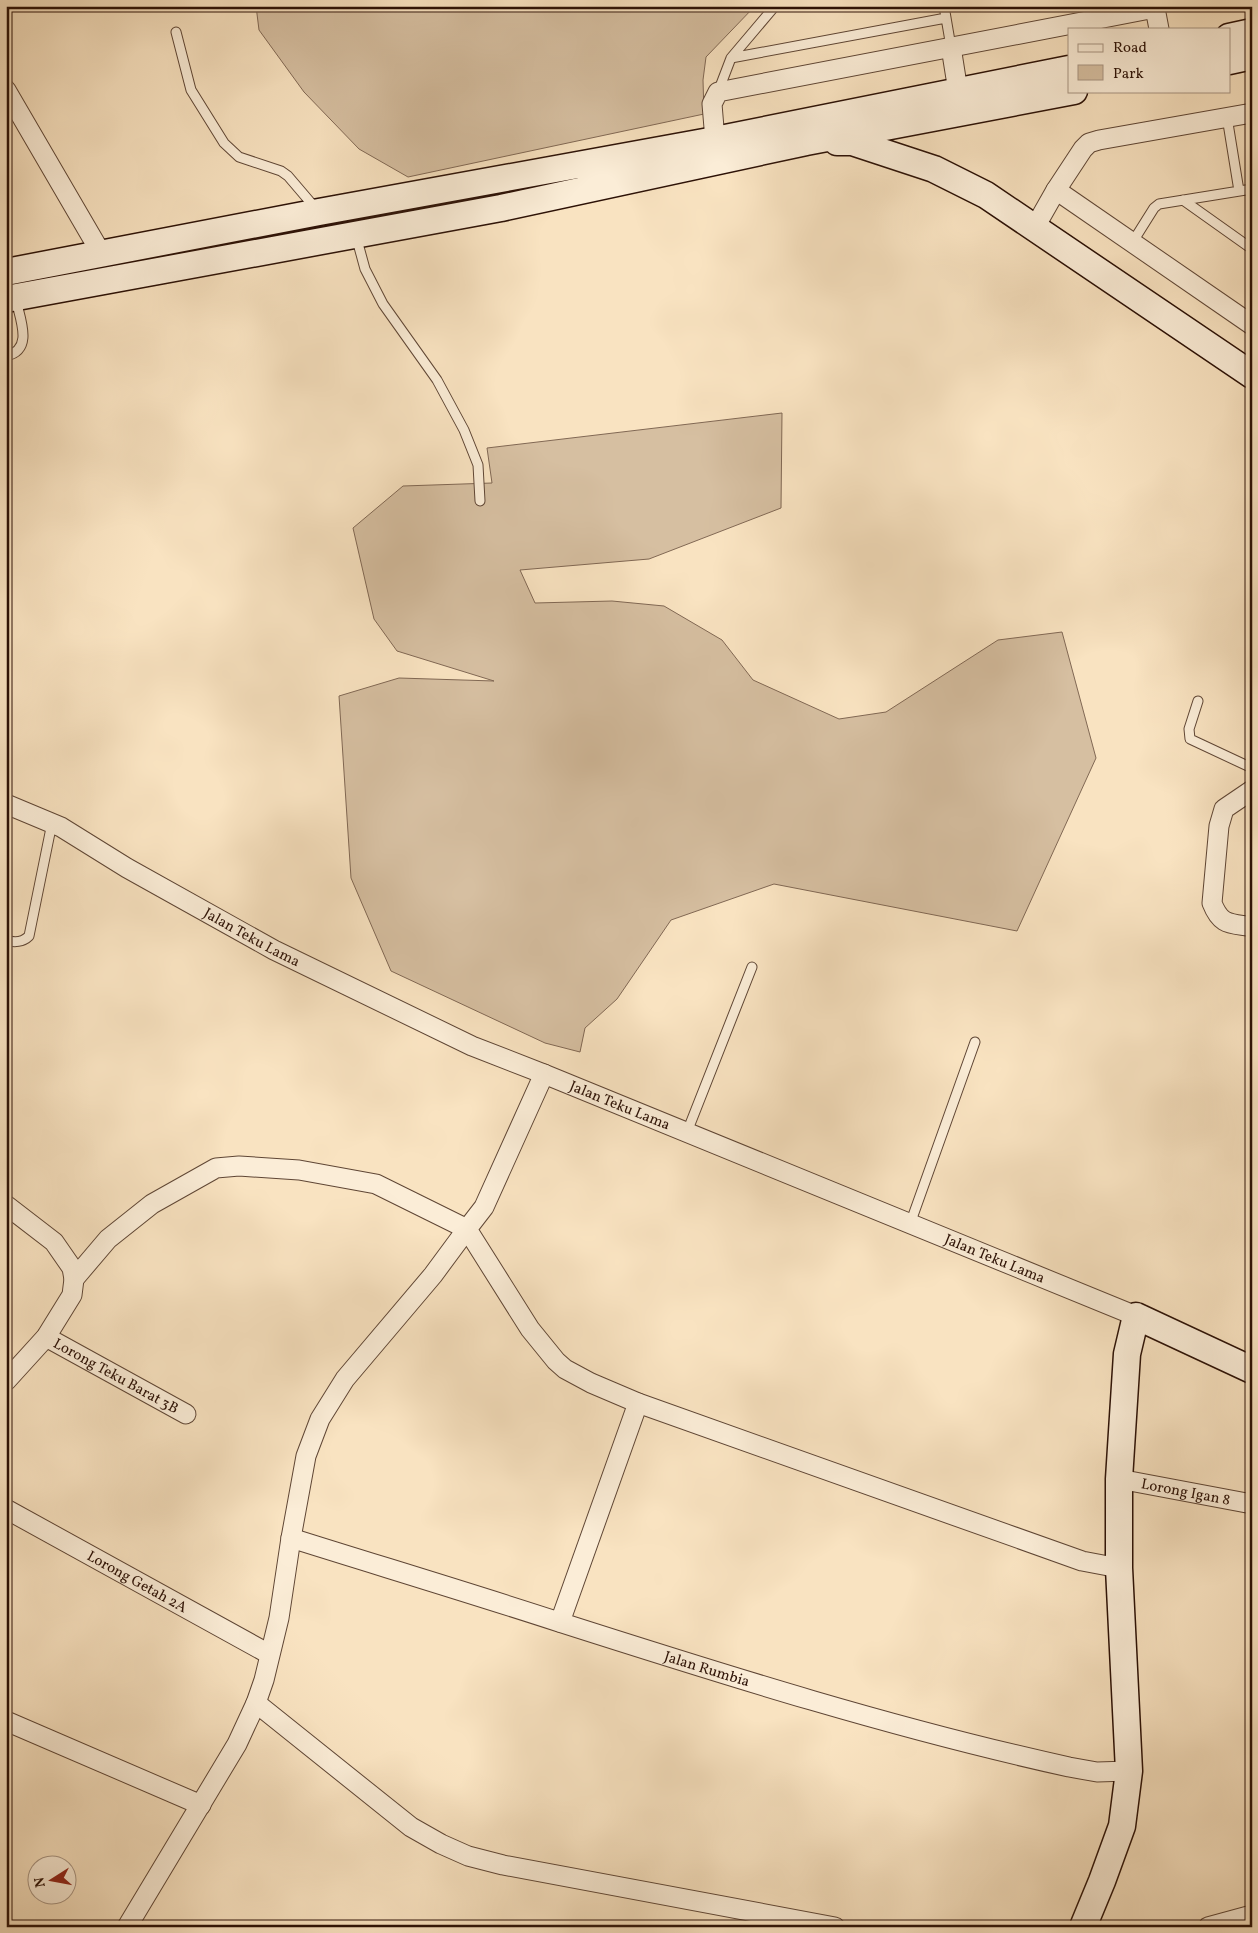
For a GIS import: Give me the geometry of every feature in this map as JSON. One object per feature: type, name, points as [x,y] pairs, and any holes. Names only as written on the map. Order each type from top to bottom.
[{"type":"main road","points":[[1230,36],[1252,32]]},
{"type":"main road","points":[[1230,60],[1252,56]]},
{"type":"main road","points":[[6,272],[319,212],[715,140],[1068,69]]},
{"type":"main road","points":[[11,298],[500,208],[806,142],[1069,92]]},
{"type":"main road","points":[[806,142],[852,142],[934,169],[986,195],[1252,375]]},
{"type":"main road","points":[[1083,1927],[1102,1882],[1122,1826],[1129,1772],[1119,1568],[1119,1479],[1127,1354],[1136,1316]]},
{"type":"main road","name":"Jalan Teku Lama","points":[[1136,1316],[1252,1370]]},
{"type":"street","points":[[715,140],[712,104],[718,92],[1155,7],[1159,28]]},
{"type":"street","points":[[951,47],[958,91]]},
{"type":"street","points":[[6,90],[101,253]]},
{"type":"street","points":[[1035,228],[1056,190],[1089,143],[1252,113]]},
{"type":"street","points":[[1056,190],[1252,324]]},
{"type":"street","points":[[1252,790],[1224,810],[1219,826],[1212,903],[1216,915],[1225,922],[1252,927]]},
{"type":"street","name":"Jalan Teku Lama","points":[[6,804],[62,827],[127,868],[274,950],[472,1046],[688,1132],[1136,1316]]},
{"type":"street","points":[[126,1927],[237,1744],[256,1703],[264,1680],[278,1618],[306,1456],[320,1419],[345,1379],[433,1275],[484,1207],[544,1074]]},
{"type":"street","points":[[74,1279],[108,1239],[145,1210],[216,1168],[239,1166],[299,1170],[376,1184],[467,1229],[530,1329],[565,1370],[638,1403],[1082,1561],[1119,1568]]},
{"type":"street","points":[[6,1205],[54,1242],[72,1268],[74,1279],[72,1295],[46,1337],[6,1381]]},
{"type":"street","name":"Lorong Teku Barat 3B","points":[[46,1337],[186,1414]]},
{"type":"street","points":[[560,1622],[638,1403]]},
{"type":"street","name":"Lorong Igan 8","points":[[1119,1479],[1252,1504]]},
{"type":"street","name":"Lorong Getah 2A","points":[[6,1509],[269,1654]]},
{"type":"street","name":"Jalan Rumbia","points":[[291,1538],[560,1622],[642,1650],[890,1722],[1069,1767],[1097,1772],[1129,1772]]},
{"type":"street","points":[[256,1703],[411,1827],[441,1844],[468,1856],[503,1865],[836,1927]]},
{"type":"street","points":[[6,1721],[201,1805]]},
{"type":"street","points":[[1208,1927],[1252,1915]]},
{"type":"lane","points":[[718,92],[731,58],[775,6]]},
{"type":"lane","points":[[944,6],[951,47]]},
{"type":"lane","points":[[731,58],[946,18]]},
{"type":"lane","points":[[176,32],[192,90],[224,142],[239,157],[281,171],[288,176],[319,212]]},
{"type":"lane","points":[[1227,117],[1239,191]]},
{"type":"lane","points":[[1132,243],[1154,208],[1159,204],[1252,190]]},
{"type":"lane","points":[[1182,200],[1252,249]]},
{"type":"lane","points":[[355,235],[365,269],[383,304],[437,380],[464,430],[478,465],[480,500]]},
{"type":"lane","points":[[6,356],[14,354],[21,346],[24,335],[11,298]]},
{"type":"lane","points":[[1198,701],[1189,729],[1190,739],[1252,768]]},
{"type":"lane","points":[[6,940],[12,942],[25,940],[29,936],[52,823]]},
{"type":"lane","points":[[688,1132],[752,967]]},
{"type":"lane","points":[[910,1224],[975,1042]]},
{"type":"green space","points":[[256,6],[755,6],[706,57],[703,80],[704,114],[408,177],[359,149],[304,92],[259,30]]},
{"type":"green space","points":[[782,413],[781,508],[649,559],[520,570],[535,603],[612,601],[664,606],[722,640],[753,680],[839,719],[886,712],[998,640],[1062,632],[1096,758],[1017,931],[774,884],[671,920],[617,999],[585,1028],[580,1052],[545,1043],[391,971],[351,878],[339,696],[399,678],[494,681],[397,651],[374,619],[353,528],[403,486],[492,483],[487,448]]}]
